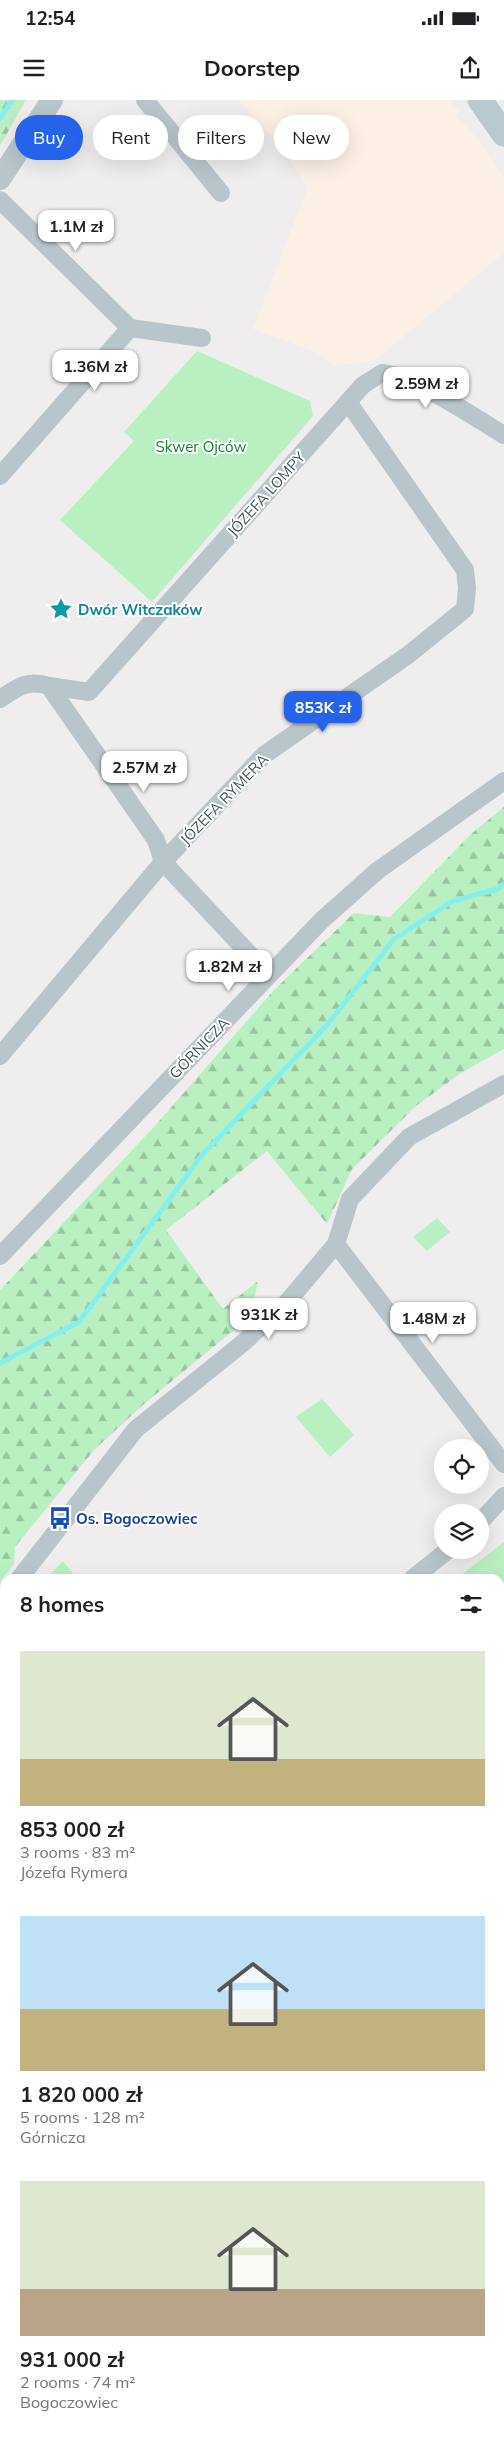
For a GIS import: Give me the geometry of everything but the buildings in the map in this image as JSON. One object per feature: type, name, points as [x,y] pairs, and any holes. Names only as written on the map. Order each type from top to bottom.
[{"type":"main road","points":[[480,100],[504,134]]},
{"type":"main road","points":[[498,100],[504,108]]},
{"type":"street","points":[[0,180],[52,100]]},
{"type":"street","points":[[145,100],[221,193]]},
{"type":"street","points":[[0,200],[130,328],[202,338]]},
{"type":"street","points":[[0,476],[130,328]]},
{"type":"street","name":"JÓZEFA LOMPY","points":[[50,686],[89,692],[363,385],[382,373],[396,375],[467,412],[504,434]]},
{"type":"street","name":"JÓZEFA RYMERA","points":[[0,1056],[163,862],[264,755],[408,654],[465,609],[467,588],[464,570],[348,402]]},
{"type":"street","points":[[0,699],[18,687],[36,681],[50,686],[156,840],[163,862],[269,975]]},
{"type":"street","name":"GÓRNICZA","points":[[0,1256],[320,920],[377,871],[504,781]]},
{"type":"street","points":[[23,1574],[136,1428],[243,1343],[289,1300],[336,1244],[350,1199],[409,1137],[504,1084]]},
{"type":"street","points":[[336,1244],[504,1464]]},
{"type":"street","points":[[489,1512],[504,1496]]},
{"type":"street","points":[[418,1574],[437,1559]]},
{"type":"shaded area","points":[[239,100],[447,100],[459,111],[456,116],[481,142],[504,178],[504,253],[375,360],[336,366],[316,352],[253,329],[308,187],[290,160],[349,160],[349,115],[274,115],[274,139],[264,128],[264,115],[252,115]]},
{"type":"green space","points":[[0,100],[26,100],[18,115],[15,115],[15,119],[0,146]]},
{"type":"green space","name":"Skwer Ojców","points":[[197,351],[310,401],[313,416],[152,602],[60,520],[134,441],[124,432]]},
{"type":"green space","points":[[504,807],[504,1049],[461,1073],[416,1106],[352,1169],[327,1224],[267,1151],[166,1230],[223,1309],[258,1281],[251,1316],[144,1404],[94,1450],[15,1547],[14,1564],[6,1574],[0,1574],[0,1290],[153,1128],[274,990],[354,913],[390,917],[471,834]]},
{"type":"green space","points":[[437,1218],[450,1232],[427,1251],[413,1237]]},
{"type":"green space","points":[[322,1399],[354,1435],[330,1457],[296,1417]]},
{"type":"green space","points":[[504,1542],[504,1574],[462,1574],[482,1559],[489,1559],[489,1554]]},
{"type":"green space","points":[[63,1561],[73,1574],[51,1574]]},
{"type":"waterway","points":[[0,118],[12,100]]},
{"type":"waterway","points":[[0,1363],[79,1322],[202,1155],[328,1024],[394,939],[453,901],[498,889],[504,884]]},
{"type":"place","name":"Dwór Witczaków","points":[[61,609]]},
{"type":"place","name":"Os. Bogoczowiec","points":[[60,1518]]}]
